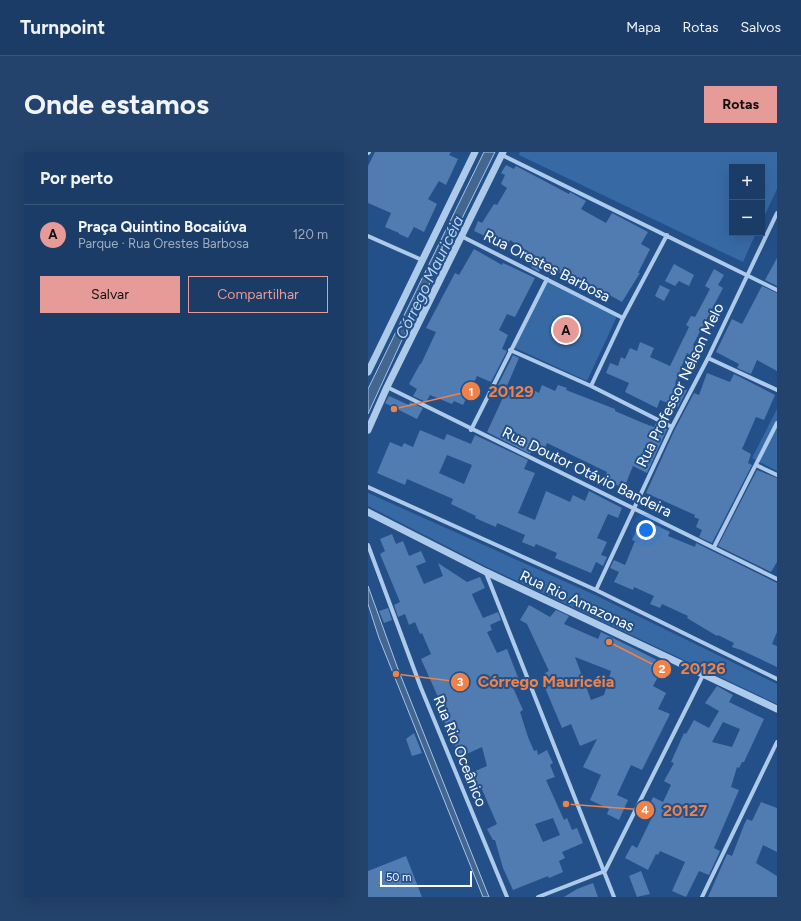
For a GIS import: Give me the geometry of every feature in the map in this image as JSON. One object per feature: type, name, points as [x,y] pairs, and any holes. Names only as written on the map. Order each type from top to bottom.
[{"type":"street","points":[[368,372],[475,152]]},
{"type":"street","points":[[368,430],[387,387],[502,154],[777,290]]},
{"type":"street","name":"Rua Professor Nélson Melo","points":[[596,590],[672,427],[708,358],[777,213]]},
{"type":"street","points":[[591,386],[623,318],[667,235]]},
{"type":"street","points":[[368,236],[422,260]]},
{"type":"street","name":"Rua Orestes Barbosa","points":[[461,236],[623,318]]},
{"type":"street","points":[[471,430],[547,279]]},
{"type":"street","points":[[510,350],[591,386],[672,427]]},
{"type":"street","points":[[708,358],[777,390]]},
{"type":"street","name":"Rua Doutor Otávio Bandeira","points":[[387,387],[471,430],[634,508],[777,579]]},
{"type":"street","points":[[714,548],[777,423]]},
{"type":"street","points":[[756,465],[777,475]]},
{"type":"street","name":"Rua Rio Amazonas","points":[[368,487],[596,590],[777,679]]},
{"type":"street","name":"Rua Rio Amazonas","points":[[368,512],[486,572],[777,709]]},
{"type":"street","name":"Rua Rio Oceânico","points":[[368,545],[421,688],[507,897]]},
{"type":"street","points":[[486,572],[614,897]]},
{"type":"street","points":[[538,897],[605,871],[703,675]]},
{"type":"street","points":[[702,897],[777,742]]},
{"type":"shaded area","points":[[520,152],[777,152],[777,189],[765,215],[765,164],[729,164],[729,236],[755,236],[743,262],[519,155]]},
{"type":"shaded area","points":[[546,278],[618,314],[587,381],[513,347]]},
{"type":"shaded area","points":[[777,409],[777,471],[752,458]]},
{"type":"shaded area","points":[[368,493],[595,595],[777,684],[777,704],[485,566],[368,506]]},
{"type":"water","points":[[484,152],[495,152],[407,329],[368,414],[368,389]]},
{"type":"water","points":[[368,586],[398,669],[489,897],[483,897],[379,638],[368,604]]},
{"type":"building","points":[[375,152],[451,152],[449,155],[458,159],[446,185],[439,181],[428,199],[437,204],[424,232],[414,227],[408,238],[385,227],[391,213],[368,203],[368,166]]},
{"type":"building","points":[[506,165],[514,169],[516,166],[569,194],[570,192],[586,201],[581,209],[606,223],[612,213],[648,232],[641,244],[650,249],[638,273],[640,273],[622,302],[573,275],[571,279],[553,269],[552,271],[542,266],[539,272],[531,267],[537,257],[510,240],[507,246],[474,231],[478,221],[482,223],[494,204],[497,205],[507,188],[501,184],[505,175],[501,173]]},
{"type":"building","points":[[474,249],[502,265],[503,263],[535,278],[515,317],[507,314],[499,330],[508,335],[502,349],[507,351],[491,382],[477,376],[463,405],[454,401],[452,404],[430,395],[426,402],[413,396],[417,389],[409,384],[421,364],[436,332],[426,328],[455,273],[459,275]]},
{"type":"building","points":[[777,258],[777,286],[765,280]]},
{"type":"building","points":[[674,264],[694,275],[689,286],[679,281],[675,286],[665,281]]},
{"type":"building","points":[[714,269],[724,275],[718,285],[723,288],[693,345],[695,346],[690,355],[687,353],[675,383],[687,390],[678,407],[660,400],[657,408],[625,392],[629,383],[606,373],[610,363],[618,366],[621,357],[625,359],[630,348],[637,351],[640,342],[654,348],[650,357],[670,366],[689,327],[686,325],[691,316],[695,317],[710,289],[705,286]]},
{"type":"building","points":[[660,285],[670,290],[664,301],[655,296]]},
{"type":"building","points":[[762,286],[777,293],[777,371],[757,360],[751,374],[737,368],[739,364],[716,352],[732,319],[742,324]]},
{"type":"building","points":[[513,355],[519,358],[506,388],[498,385]]},
{"type":"building","points":[[707,373],[730,382],[734,374],[775,395],[764,420],[756,417],[742,449],[751,454],[748,463],[752,465],[712,543],[699,537],[702,530],[696,527],[699,519],[694,517],[695,515],[646,493],[675,429],[694,393],[699,395]]},
{"type":"building","points":[[542,385],[555,391],[558,385],[567,388],[566,390],[615,409],[615,411],[643,423],[654,427],[656,423],[667,429],[647,473],[633,466],[624,488],[604,480],[607,472],[547,443],[543,453],[533,448],[530,454],[487,432],[507,389],[527,398],[531,389],[539,393]]},
{"type":"building","points":[[389,396],[409,405],[410,402],[423,408],[417,419],[385,403]]},
{"type":"building","points":[[420,430],[444,440],[447,434],[471,444],[475,435],[528,460],[524,469],[535,473],[518,513],[535,520],[546,491],[570,502],[573,495],[585,501],[589,491],[622,508],[618,518],[608,514],[597,538],[607,542],[601,555],[607,557],[603,566],[596,562],[591,573],[555,558],[557,553],[536,544],[534,547],[522,542],[525,535],[497,523],[496,527],[475,518],[476,516],[451,504],[453,499],[407,479],[405,485],[377,473],[390,442],[402,447],[404,443],[413,447]],"holes":[[[447,455],[472,465],[464,484],[439,473]]]},
{"type":"building","points":[[757,470],[777,478],[777,562],[771,572],[718,546]]},
{"type":"building","points":[[645,520],[670,532],[668,536],[695,547],[696,543],[777,583],[777,632],[772,644],[777,646],[777,667],[732,647],[734,643],[718,635],[717,636],[687,618],[688,616],[662,604],[660,608],[650,604],[654,596],[634,587],[633,590],[614,582],[619,572],[610,568],[614,560],[625,565],[635,541],[632,540],[637,529],[640,531]]},
{"type":"building","points":[[392,534],[396,544],[403,541],[409,556],[421,551],[426,562],[416,566],[424,584],[443,576],[438,563],[467,582],[480,577],[485,588],[472,594],[473,597],[483,618],[498,612],[501,620],[490,625],[492,630],[487,632],[497,653],[507,649],[519,680],[511,683],[523,710],[520,712],[528,737],[534,751],[537,750],[538,755],[547,750],[553,763],[550,765],[555,777],[546,780],[564,820],[567,818],[572,830],[577,828],[583,843],[562,852],[565,858],[559,861],[563,872],[549,878],[548,876],[513,890],[503,868],[495,840],[493,840],[487,829],[497,824],[480,785],[474,787],[468,774],[487,766],[482,747],[460,757],[444,721],[446,720],[440,707],[442,706],[421,659],[431,654],[422,633],[420,634],[415,622],[409,625],[405,614],[398,617],[394,605],[400,602],[380,554],[385,551],[380,539]],"holes":[[[553,818],[560,835],[543,842],[535,824]]]},
{"type":"building","points":[[529,605],[550,617],[556,610],[569,616],[564,624],[598,639],[601,632],[665,664],[653,686],[666,693],[658,709],[670,714],[642,770],[631,765],[617,795],[628,800],[619,820],[607,814],[609,809],[590,800],[601,775],[583,767],[597,739],[580,746],[571,724],[562,728],[543,683],[549,681],[545,673],[549,671],[527,624],[520,620]],"holes":[[[575,657],[611,671],[604,695],[591,700]]]},
{"type":"building","points":[[388,608],[392,620],[384,623],[379,611]]},
{"type":"building","points":[[717,686],[733,695],[729,702],[764,719],[744,762],[742,762],[739,768],[737,767],[731,787],[739,790],[714,848],[720,851],[709,875],[699,871],[686,897],[672,891],[685,862],[660,851],[658,855],[656,854],[648,870],[625,858],[632,845],[637,848],[656,809],[649,806],[653,797],[663,802],[671,785],[664,781],[674,763],[671,762],[684,733],[686,734],[694,720],[709,728],[719,711],[705,703]],"holes":[[[723,722],[740,729],[732,747],[712,742]]]},
{"type":"building","points":[[414,733],[422,753],[412,756],[406,739]]},
{"type":"building","points":[[761,802],[777,808],[777,852],[763,845],[756,863],[777,876],[777,897],[708,897],[727,854],[732,856],[747,819],[752,821]]},
{"type":"building","points":[[406,856],[422,897],[368,897],[368,871]]},
{"type":"building","points":[[641,871],[650,894],[637,897],[629,876]]},
{"type":"building","points":[[593,883],[598,897],[564,897],[577,889]]},
{"type":"place","name":"Praça Quintino Bocaiúva","points":[[566,330]]},
{"type":"place","name":"20129","points":[[394,409]]},
{"type":"place","name":"20126","points":[[609,642]]},
{"type":"place","name":"Córrego Mauricéia","points":[[396,674]]},
{"type":"place","name":"20127","points":[[566,804]]}]
